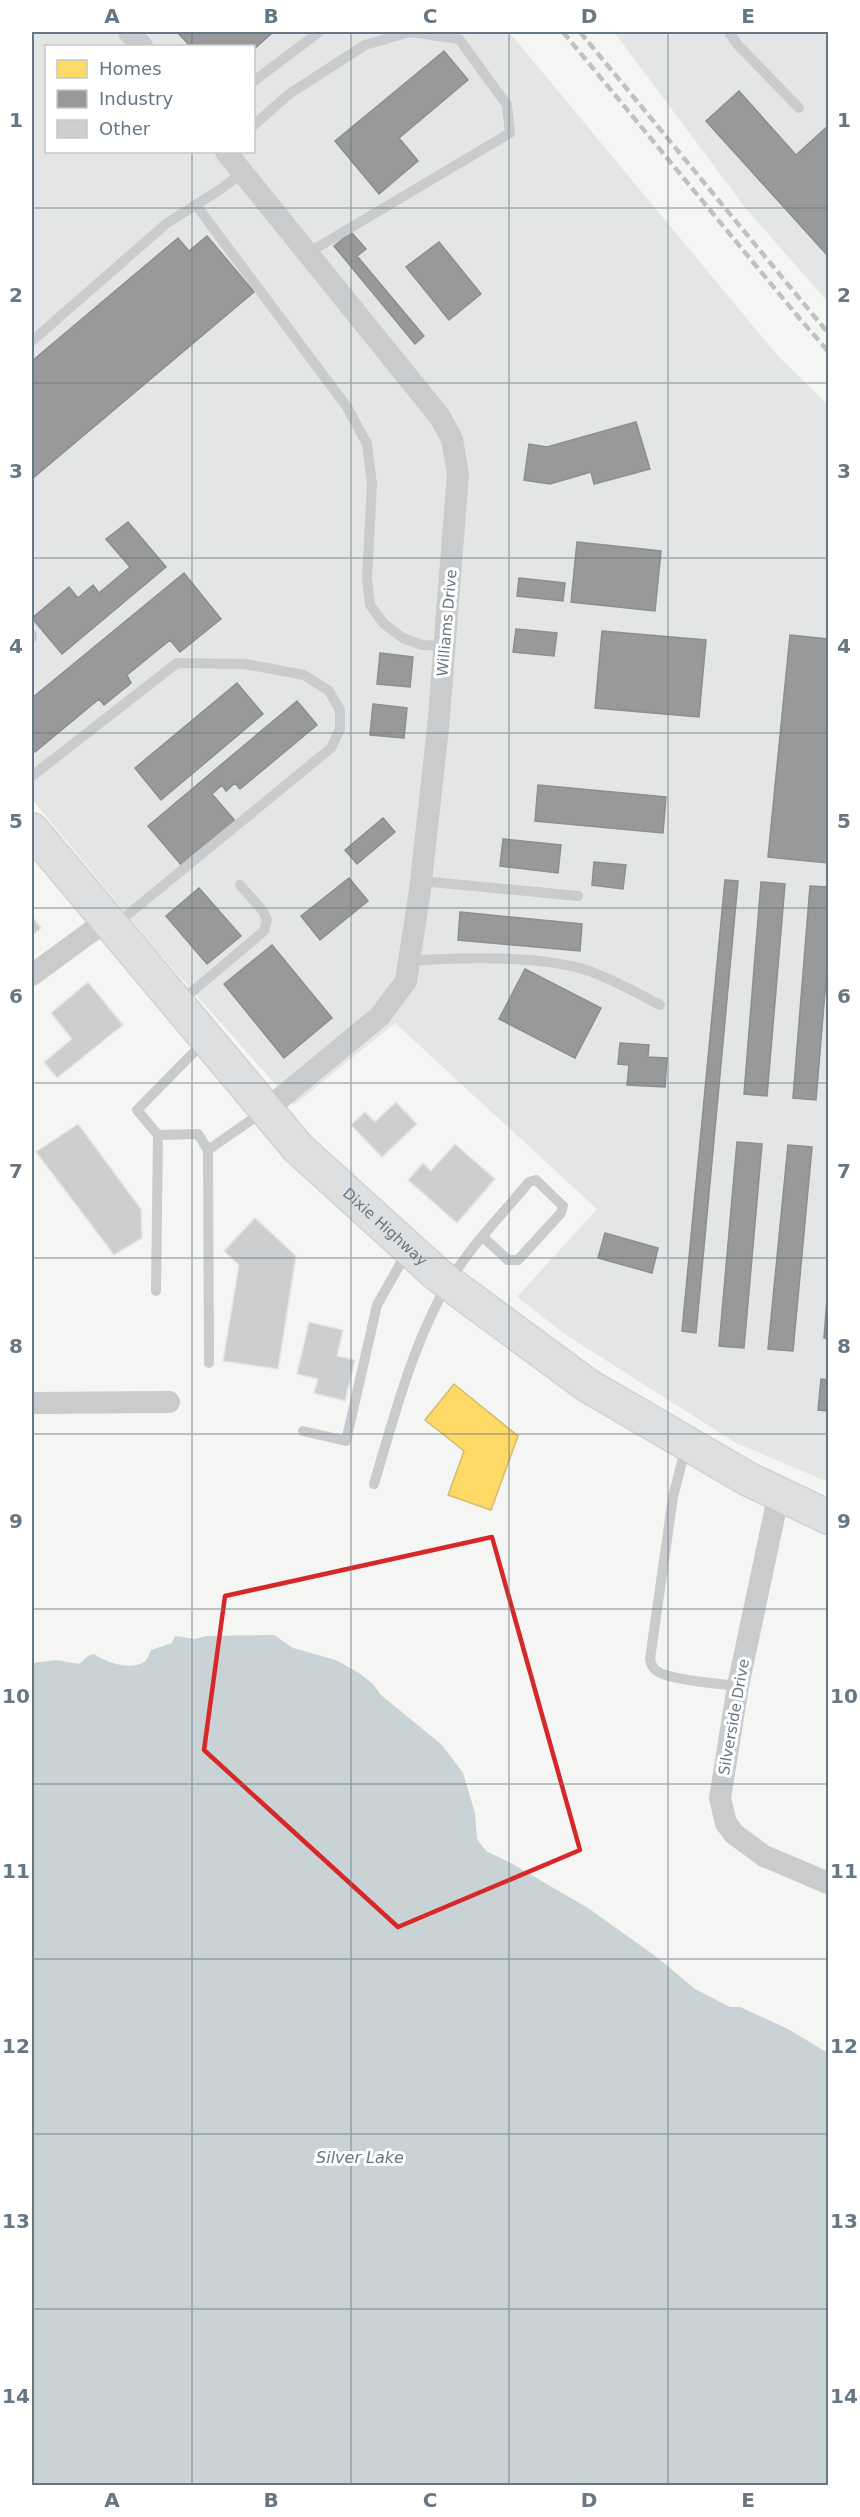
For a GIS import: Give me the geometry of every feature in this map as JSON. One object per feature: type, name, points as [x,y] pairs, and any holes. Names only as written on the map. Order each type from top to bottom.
[{"type":"main road","name":"Dixie Highway","points":[[32,830],[298,1148],[448,1283],[587,1385],[748,1479],[828,1517]]},
{"type":"street","points":[[129,32],[141,45]]},
{"type":"street","name":"Williams Drive","points":[[227,153],[440,417],[452,439],[458,474],[445,646],[421,881],[406,981],[380,1016],[266,1110]]},
{"type":"street","points":[[32,975],[110,923]]},
{"type":"street","points":[[32,1403],[169,1402]]},
{"type":"street","name":"Silverside Drive","points":[[779,1493],[738,1686],[720,1798],[726,1823],[734,1834],[764,1856],[828,1883]]},
{"type":"lane","points":[[255,80],[319,32]]},
{"type":"lane","points":[[255,123],[289,94],[365,45],[410,32],[459,39],[507,105],[510,133],[308,253]]},
{"type":"lane","points":[[729,32],[736,44],[799,108]]},
{"type":"lane","points":[[32,341],[167,223],[243,172]]},
{"type":"lane","points":[[195,205],[347,407],[367,444],[372,484],[366,579],[370,605],[384,624],[403,638],[422,645],[445,646]]},
{"type":"lane","points":[[32,776],[177,663],[245,664],[304,675],[329,691],[340,710],[340,729],[331,748],[184,871],[110,923]]},
{"type":"lane","points":[[421,881],[578,896]]},
{"type":"lane","points":[[178,1004],[264,931],[267,920],[263,911],[240,885]]},
{"type":"lane","points":[[409,961],[443,959],[540,962],[587,971],[624,986],[660,1005]]},
{"type":"lane","points":[[156,1291],[158,1136],[137,1110],[207,1039]]},
{"type":"lane","points":[[208,1150],[266,1110]]},
{"type":"lane","points":[[158,1136],[198,1134],[208,1150],[209,1363]]},
{"type":"lane","points":[[374,1484],[411,1363],[448,1283],[474,1245],[529,1182],[536,1180],[541,1183],[562,1203],[561,1213],[518,1260],[508,1260],[483,1237]]},
{"type":"lane","points":[[303,1431],[346,1441],[377,1305],[409,1249]]},
{"type":"lane","points":[[687,1443],[673,1497],[650,1659],[651,1666],[668,1676],[738,1686]]},
{"type":"highlighted area","points":[[492,1537],[580,1850],[398,1927],[204,1750],[225,1596]]},
{"type":"shaded area","points":[[32,32],[509,32],[778,356],[828,405],[828,1482],[736,1443],[566,1335],[517,1297],[597,1209],[395,1023],[294,1105],[156,950],[32,799]]},
{"type":"shaded area","points":[[614,32],[828,32],[828,302],[747,210]]},
{"type":"water","name":"Silver Lake","points":[[274,1635],[293,1648],[336,1660],[359,1673],[373,1684],[381,1695],[442,1745],[463,1773],[475,1813],[477,1839],[486,1851],[588,1908],[658,1958],[695,1989],[730,2007],[740,2007],[788,2029],[828,2053],[828,2485],[32,2485],[32,1663],[56,1660],[79,1664],[94,1654],[111,1662],[132,1666],[144,1662],[151,1650],[172,1643],[175,1636],[195,1639],[206,1636]]},
{"type":"building: Homes","points":[[454,1384],[518,1436],[491,1510],[448,1495],[464,1451],[425,1420]]},
{"type":"building: Industry","points":[[177,32],[269,32],[271,34],[255,48],[255,45],[189,45]]},
{"type":"building: Industry","points":[[444,51],[468,80],[399,138],[418,161],[379,194],[335,141]]},
{"type":"building: Industry","points":[[739,91],[796,155],[828,126],[828,256],[706,121]]},
{"type":"building: Industry","points":[[351,232],[366,249],[357,256],[424,336],[415,344],[334,246]]},
{"type":"building: Industry","points":[[207,236],[254,292],[32,479],[32,361],[178,238],[189,251]]},
{"type":"building: Industry","points":[[439,242],[481,294],[449,320],[406,267]]},
{"type":"building: Industry","points":[[636,422],[650,469],[594,484],[591,472],[550,484],[524,480],[529,444],[547,447]]},
{"type":"building: Industry","points":[[128,522],[166,567],[62,654],[32,618],[69,587],[78,598],[93,585],[99,593],[130,567],[106,539]]},
{"type":"building: Industry","points":[[577,542],[661,551],[655,611],[571,602]]},
{"type":"building: Industry","points":[[184,573],[221,619],[180,652],[170,640],[127,675],[131,683],[104,705],[99,699],[35,752],[32,748],[32,698]]},
{"type":"building: Industry","points":[[519,578],[565,583],[563,601],[517,596]]},
{"type":"building: Industry","points":[[516,629],[557,633],[554,656],[513,652]]},
{"type":"building: Industry","points":[[602,631],[706,640],[699,717],[595,708]]},
{"type":"building: Industry","points":[[790,635],[828,639],[828,863],[768,857]]},
{"type":"building: Industry","points":[[380,653],[413,657],[410,687],[377,684]]},
{"type":"building: Industry","points":[[237,683],[263,714],[161,800],[135,768]]},
{"type":"building: Industry","points":[[297,701],[317,725],[240,789],[235,783],[226,791],[222,785],[212,794],[236,822],[183,867],[148,826]]},
{"type":"building: Industry","points":[[373,704],[407,708],[404,738],[370,735]]},
{"type":"building: Industry","points":[[538,785],[666,797],[663,833],[535,821]]},
{"type":"building: Industry","points":[[383,818],[395,832],[357,864],[345,850]]},
{"type":"building: Industry","points":[[503,839],[561,845],[558,873],[500,866]]},
{"type":"building: Industry","points":[[594,862],[626,865],[623,889],[592,885]]},
{"type":"building: Industry","points":[[349,878],[368,901],[320,940],[301,916]]},
{"type":"building: Industry","points":[[725,880],[738,881],[696,1333],[682,1331]]},
{"type":"building: Industry","points":[[761,882],[785,884],[767,1096],[744,1094]]},
{"type":"building: Industry","points":[[810,886],[828,887],[828,956],[816,1100],[793,1098]]},
{"type":"building: Industry","points":[[199,888],[241,936],[207,964],[166,916]]},
{"type":"building: Industry","points":[[460,912],[582,924],[580,951],[458,940]]},
{"type":"building: Industry","points":[[272,945],[332,1018],[284,1058],[224,984]]},
{"type":"building: Industry","points":[[525,969],[601,1008],[575,1058],[499,1019]]},
{"type":"building: Industry","points":[[620,1043],[649,1045],[648,1057],[667,1058],[665,1087],[627,1085],[629,1065],[618,1064]]},
{"type":"building: Industry","points":[[737,1142],[762,1144],[744,1348],[719,1346]]},
{"type":"building: Industry","points":[[788,1145],[812,1147],[793,1351],[768,1349]]},
{"type":"building: Industry","points":[[605,1233],[658,1248],[652,1273],[598,1258]]},
{"type":"building: Industry","points":[[828,1286],[828,1339],[824,1338]]},
{"type":"building: Industry","points":[[821,1379],[828,1380],[828,1411],[818,1410]]},
{"type":"building: Other","points":[[32,916],[41,928],[32,936]]},
{"type":"building: Other","points":[[88,982],[123,1025],[57,1078],[44,1062],[72,1039],[51,1013]]},
{"type":"building: Other","points":[[396,1102],[417,1124],[382,1157],[351,1125],[365,1112],[375,1122]]},
{"type":"building: Other","points":[[78,1124],[141,1209],[142,1238],[114,1255],[36,1152]]},
{"type":"building: Other","points":[[455,1144],[495,1179],[457,1223],[408,1180],[423,1163],[431,1171]]},
{"type":"building: Other","points":[[255,1218],[296,1256],[278,1369],[223,1361],[239,1265],[224,1251]]},
{"type":"building: Other","points":[[309,1322],[343,1330],[337,1356],[355,1360],[345,1401],[314,1393],[318,1379],[297,1374]]},
{"type":"railway","points":[[563,32],[828,351]]},
{"type":"railway","points":[[580,32],[828,333]]}]
